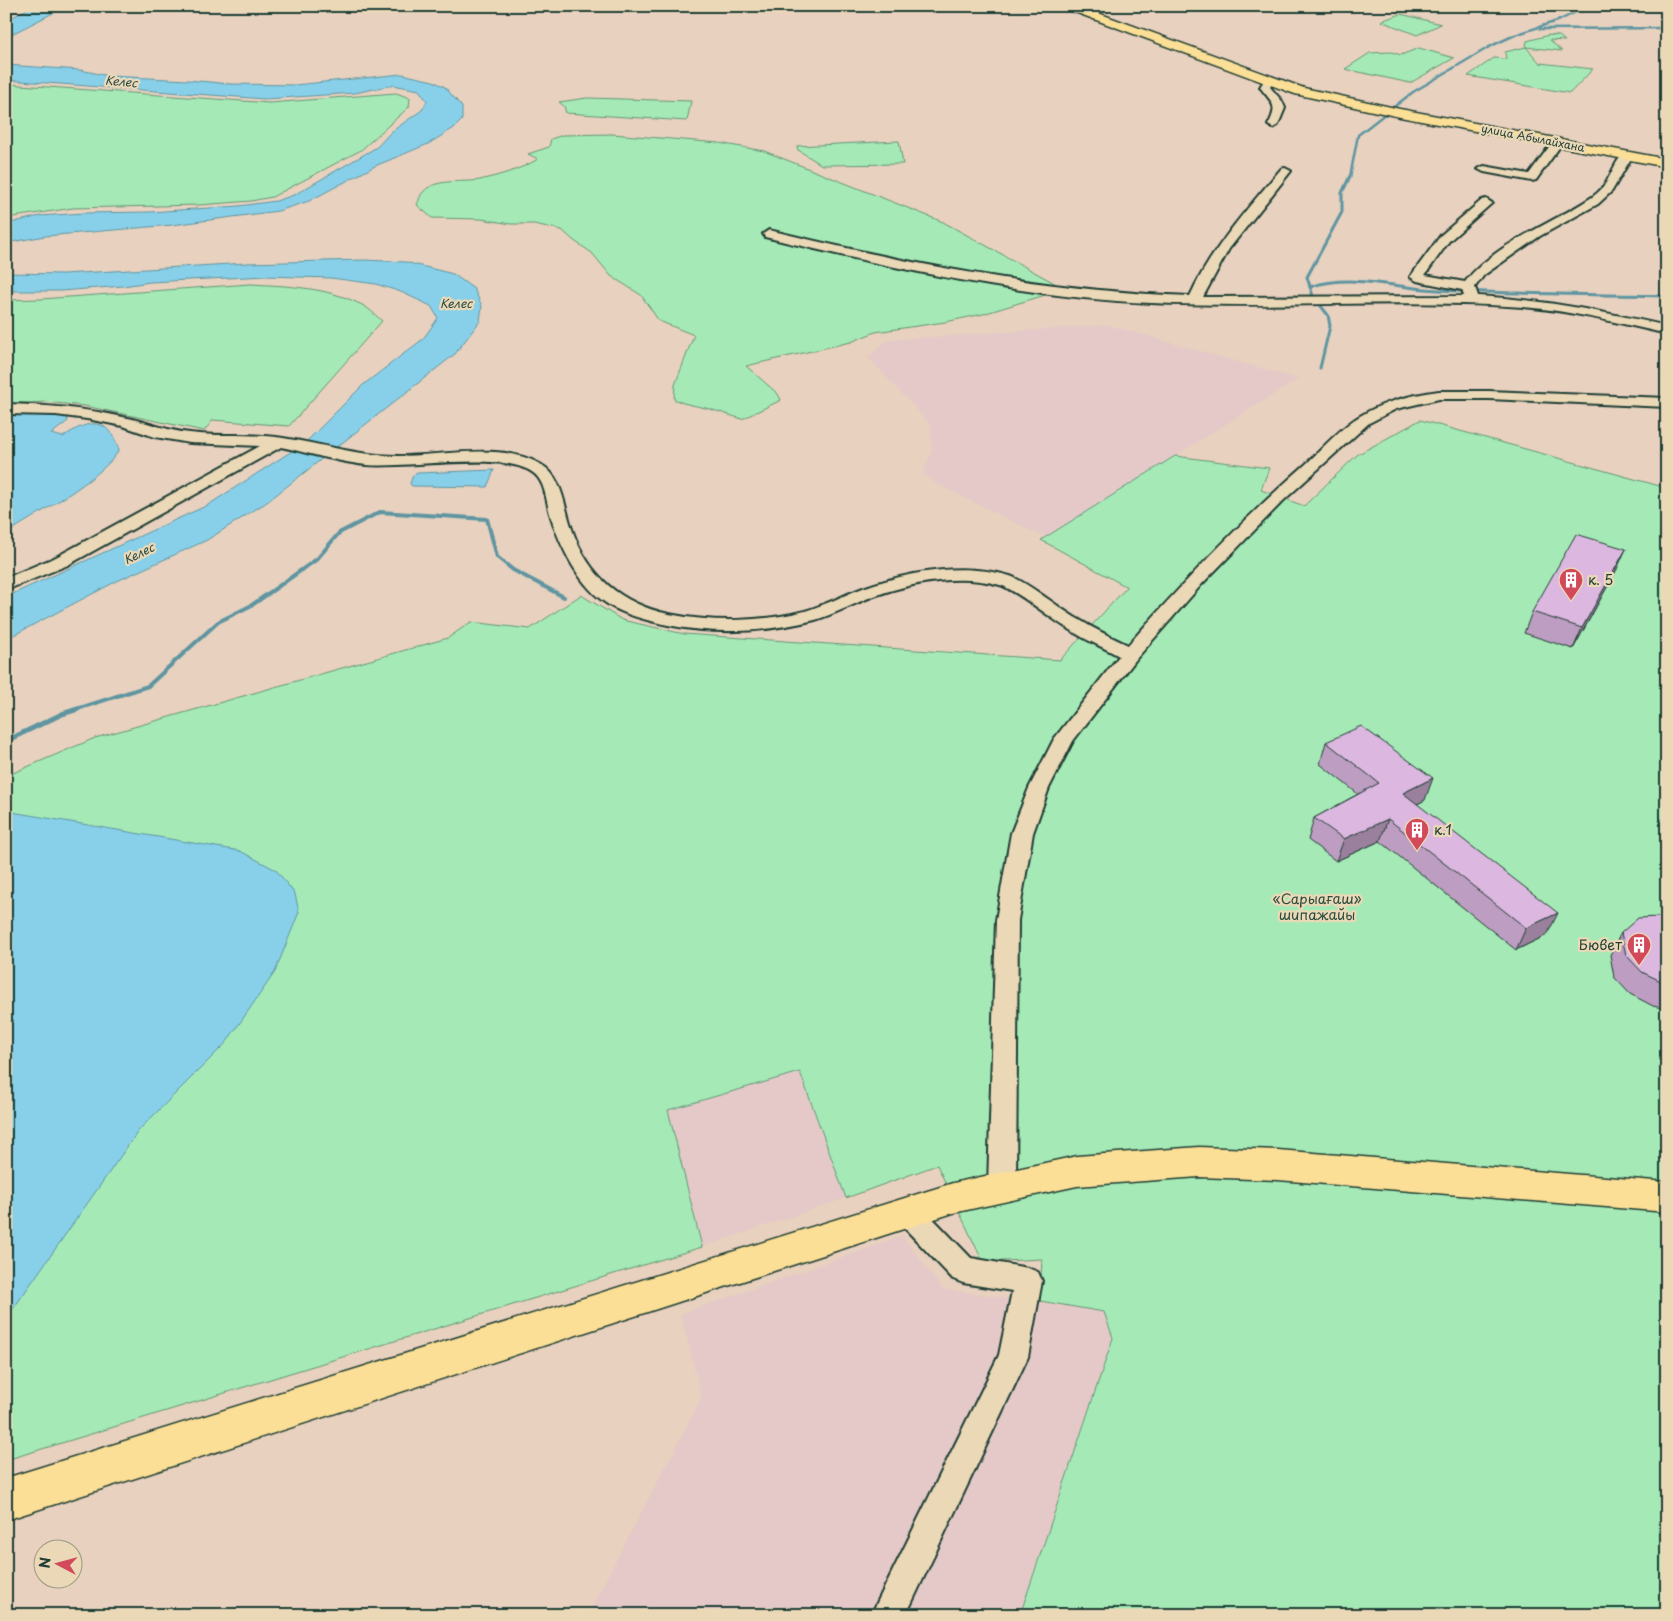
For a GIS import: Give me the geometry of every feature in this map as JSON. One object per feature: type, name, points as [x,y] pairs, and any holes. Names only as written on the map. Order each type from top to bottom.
[{"type":"main road","name":"улица Абылайхана","points":[[1068,6],[1300,91],[1400,113],[1667,163]]},
{"type":"main road","points":[[6,1499],[953,1198],[1077,1171],[1199,1162],[1278,1165],[1667,1197]]},
{"type":"street","points":[[1269,81],[1265,87],[1280,106],[1281,111],[1274,125]]},
{"type":"street","points":[[1484,169],[1532,178],[1558,142]]},
{"type":"street","points":[[1470,294],[1479,272],[1536,233],[1594,201],[1608,189],[1627,155]]},
{"type":"street","points":[[1195,300],[1206,275],[1234,234],[1285,171]]},
{"type":"street","points":[[1486,203],[1445,238],[1417,277],[1470,294],[1563,307],[1667,330]]},
{"type":"street","points":[[769,234],[844,253],[986,279],[1088,293],[1195,300],[1295,302],[1470,294]]},
{"type":"street","points":[[1002,1186],[1007,920],[1022,833],[1039,788],[1064,739],[1130,654],[1196,580],[1278,497],[1364,420],[1391,406],[1415,399],[1449,395],[1489,394],[1667,403]]},
{"type":"street","points":[[6,409],[56,410],[87,414],[127,422],[155,432],[190,438],[280,442],[354,459],[381,461],[495,457],[532,464],[545,474],[549,480],[564,532],[594,583],[615,600],[641,612],[668,620],[728,626],[771,623],[811,615],[872,591],[925,576],[972,576],[1008,581],[1074,625],[1130,654]]},
{"type":"street","points":[[6,585],[62,561],[280,442]]},
{"type":"street","points":[[888,1615],[1013,1357],[1028,1281],[963,1270],[908,1212]]},
{"type":"shaded area","points":[[1108,325],[1298,379],[1045,537],[937,484],[923,474],[932,451],[930,424],[868,357],[888,340]]},
{"type":"shaded area","points":[[800,1072],[846,1198],[702,1247],[667,1110]]},
{"type":"shaded area","points":[[903,1236],[942,1289],[1104,1311],[1113,1338],[1020,1615],[587,1615],[702,1398],[681,1314]]},
{"type":"green space","points":[[1401,14],[1441,24],[1417,35],[1381,21]]},
{"type":"green space","points":[[1549,35],[1559,36],[1565,41],[1549,40],[1562,51],[1526,47],[1527,41]]},
{"type":"green space","points":[[1526,47],[1540,63],[1593,69],[1570,93],[1468,76],[1494,58],[1506,59],[1505,52]]},
{"type":"green space","points":[[1419,48],[1454,58],[1410,83],[1345,69],[1370,53],[1391,52],[1401,55]]},
{"type":"green space","points":[[6,84],[270,103],[396,93],[410,98],[409,107],[361,150],[272,197],[251,201],[199,205],[73,208],[6,218]]},
{"type":"green space","points":[[587,98],[691,101],[687,121],[566,113],[564,106],[559,102]]},
{"type":"green space","points":[[612,134],[719,143],[764,151],[943,222],[1058,285],[1055,292],[983,314],[945,322],[875,332],[851,342],[746,366],[778,394],[781,400],[742,419],[683,403],[674,399],[675,385],[694,335],[659,321],[641,295],[611,276],[592,253],[562,230],[534,224],[511,224],[481,219],[432,218],[417,205],[423,192],[436,184],[480,180],[510,172],[531,163],[538,159],[528,154],[549,147],[551,139],[563,135]]},
{"type":"green space","points":[[899,141],[903,164],[822,165],[798,150],[797,146]]},
{"type":"green space","points":[[250,284],[306,288],[334,294],[363,305],[382,321],[289,426],[213,420],[204,431],[85,406],[45,402],[6,404],[6,300]]},
{"type":"green space","name":"«Сарыағаш» шипажайы","points":[[1420,420],[1667,488],[1667,1615],[1020,1615],[1113,1338],[1104,1312],[1040,1301],[1042,1259],[983,1262],[937,1165],[846,1198],[800,1072],[668,1110],[702,1247],[6,1460],[6,776],[95,738],[448,638],[471,622],[530,629],[581,595],[622,620],[684,634],[1060,660],[1127,587],[1041,540],[1175,456],[1269,468],[1261,490],[1304,506],[1357,455]]},
{"type":"water","points":[[32,6],[75,6],[57,11],[6,37],[6,21]]},
{"type":"water","name":"Келес","points":[[6,65],[80,70],[109,76],[231,84],[295,85],[402,74],[433,81],[445,87],[462,107],[462,120],[454,128],[428,144],[375,166],[309,201],[278,211],[172,225],[45,236],[6,243],[6,224],[40,216],[150,212],[239,206],[276,201],[294,195],[377,147],[391,132],[422,110],[427,101],[419,90],[393,85],[355,93],[265,99],[6,80]]},
{"type":"water","name":"Келес","points":[[364,260],[405,262],[453,274],[474,289],[482,306],[480,321],[455,354],[267,502],[207,540],[117,581],[6,639],[6,597],[208,505],[306,442],[363,385],[423,339],[438,318],[431,306],[401,292],[376,284],[331,278],[266,276],[150,282],[61,291],[6,291],[6,273],[63,274],[247,263]]},
{"type":"water","points":[[36,412],[67,417],[68,421],[51,434],[63,437],[89,424],[103,426],[115,439],[119,450],[98,473],[84,484],[6,534],[6,414]]},
{"type":"water","points":[[494,470],[487,487],[412,486],[410,484],[413,475],[418,473]]},
{"type":"water","points":[[6,811],[240,851],[276,870],[295,894],[299,912],[275,972],[226,1043],[139,1130],[6,1319]]},
{"type":"building","name":"к. 5","points":[[1576,534],[1626,549],[1582,628],[1532,612]]},
{"type":"building","points":[[1361,726],[1433,778],[1403,793],[1558,913],[1526,928],[1388,819],[1344,839],[1314,818],[1379,783],[1326,742]]},
{"type":"building","points":[[1659,917],[1667,919],[1667,984],[1642,972],[1626,955],[1621,933],[1638,918]]},
{"type":"waterway","points":[[1350,177],[1358,135],[1413,92],[1491,46],[1515,35],[1560,20],[1588,6]]},
{"type":"waterway","points":[[1540,29],[1667,28]]},
{"type":"waterway","points":[[1310,287],[1307,277],[1342,212],[1342,193],[1350,176]]},
{"type":"waterway","points":[[1310,287],[1341,281],[1357,281],[1422,289],[1667,296]]},
{"type":"waterway","points":[[1310,287],[1313,296],[1328,315],[1330,326],[1320,368]]},
{"type":"waterway","points":[[74,710],[148,686],[218,622],[252,605],[317,559],[339,533],[380,512],[487,519],[497,557],[513,570],[564,597]]},
{"type":"waterway","points":[[6,741],[62,714],[78,709]]},
{"type":"place","name":"к. 5","points":[[1571,601]]},
{"type":"place","name":"к.1","points":[[1417,851]]},
{"type":"place","name":"Бювет","points":[[1639,966]]}]
